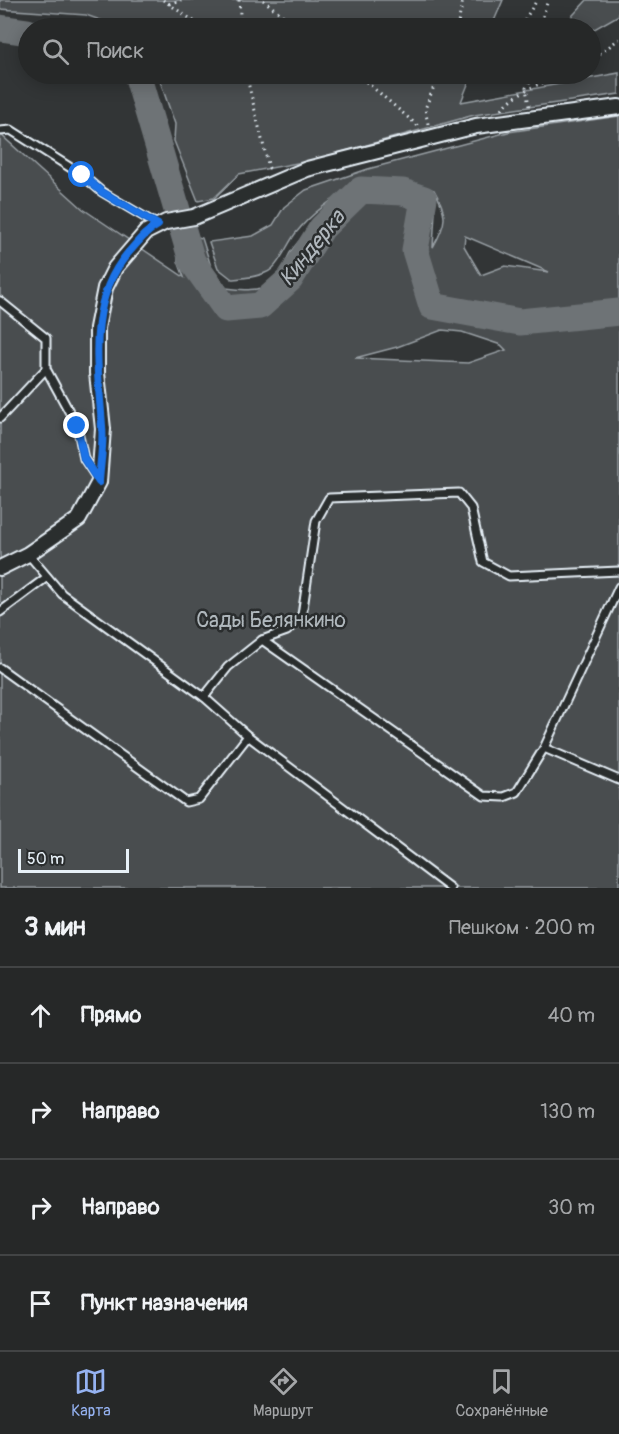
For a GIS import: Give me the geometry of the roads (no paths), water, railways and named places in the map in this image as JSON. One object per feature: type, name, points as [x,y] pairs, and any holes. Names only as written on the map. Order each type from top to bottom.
[{"type":"street","points":[[0,568],[28,554],[79,519],[99,482],[103,429],[97,374],[97,328],[105,288],[115,268],[146,232],[162,224],[194,217],[288,176],[430,138],[489,124],[619,107]]},
{"type":"lane","points":[[0,130],[11,130],[82,175],[102,192],[162,224]]},
{"type":"lane","points":[[0,301],[46,338],[46,369],[77,426],[84,459],[99,482]]},
{"type":"lane","points":[[0,418],[46,369]]},
{"type":"lane","points":[[204,696],[228,667],[262,640],[288,631],[302,615],[316,521],[329,498],[459,493],[471,508],[483,562],[509,576],[619,571]]},
{"type":"lane","points":[[28,554],[62,594],[204,696],[248,736],[450,888]]},
{"type":"lane","points":[[0,612],[47,576]]},
{"type":"lane","points":[[262,640],[484,796],[504,797],[517,792],[544,748],[619,587]]},
{"type":"lane","points":[[0,668],[186,802],[199,800],[248,736]]},
{"type":"lane","points":[[544,748],[619,780]]},
{"type":"waterway","name":"Киндерка","points":[[0,28],[18,31]]},
{"type":"waterway","name":"Киндерка","points":[[140,84],[192,261],[226,309],[260,306],[290,279],[322,228],[361,190],[403,192],[424,199],[415,250],[432,306],[520,322],[619,312]]},
{"type":"park label","name":"Сады Белянкино","points":[[271,620]]}]
